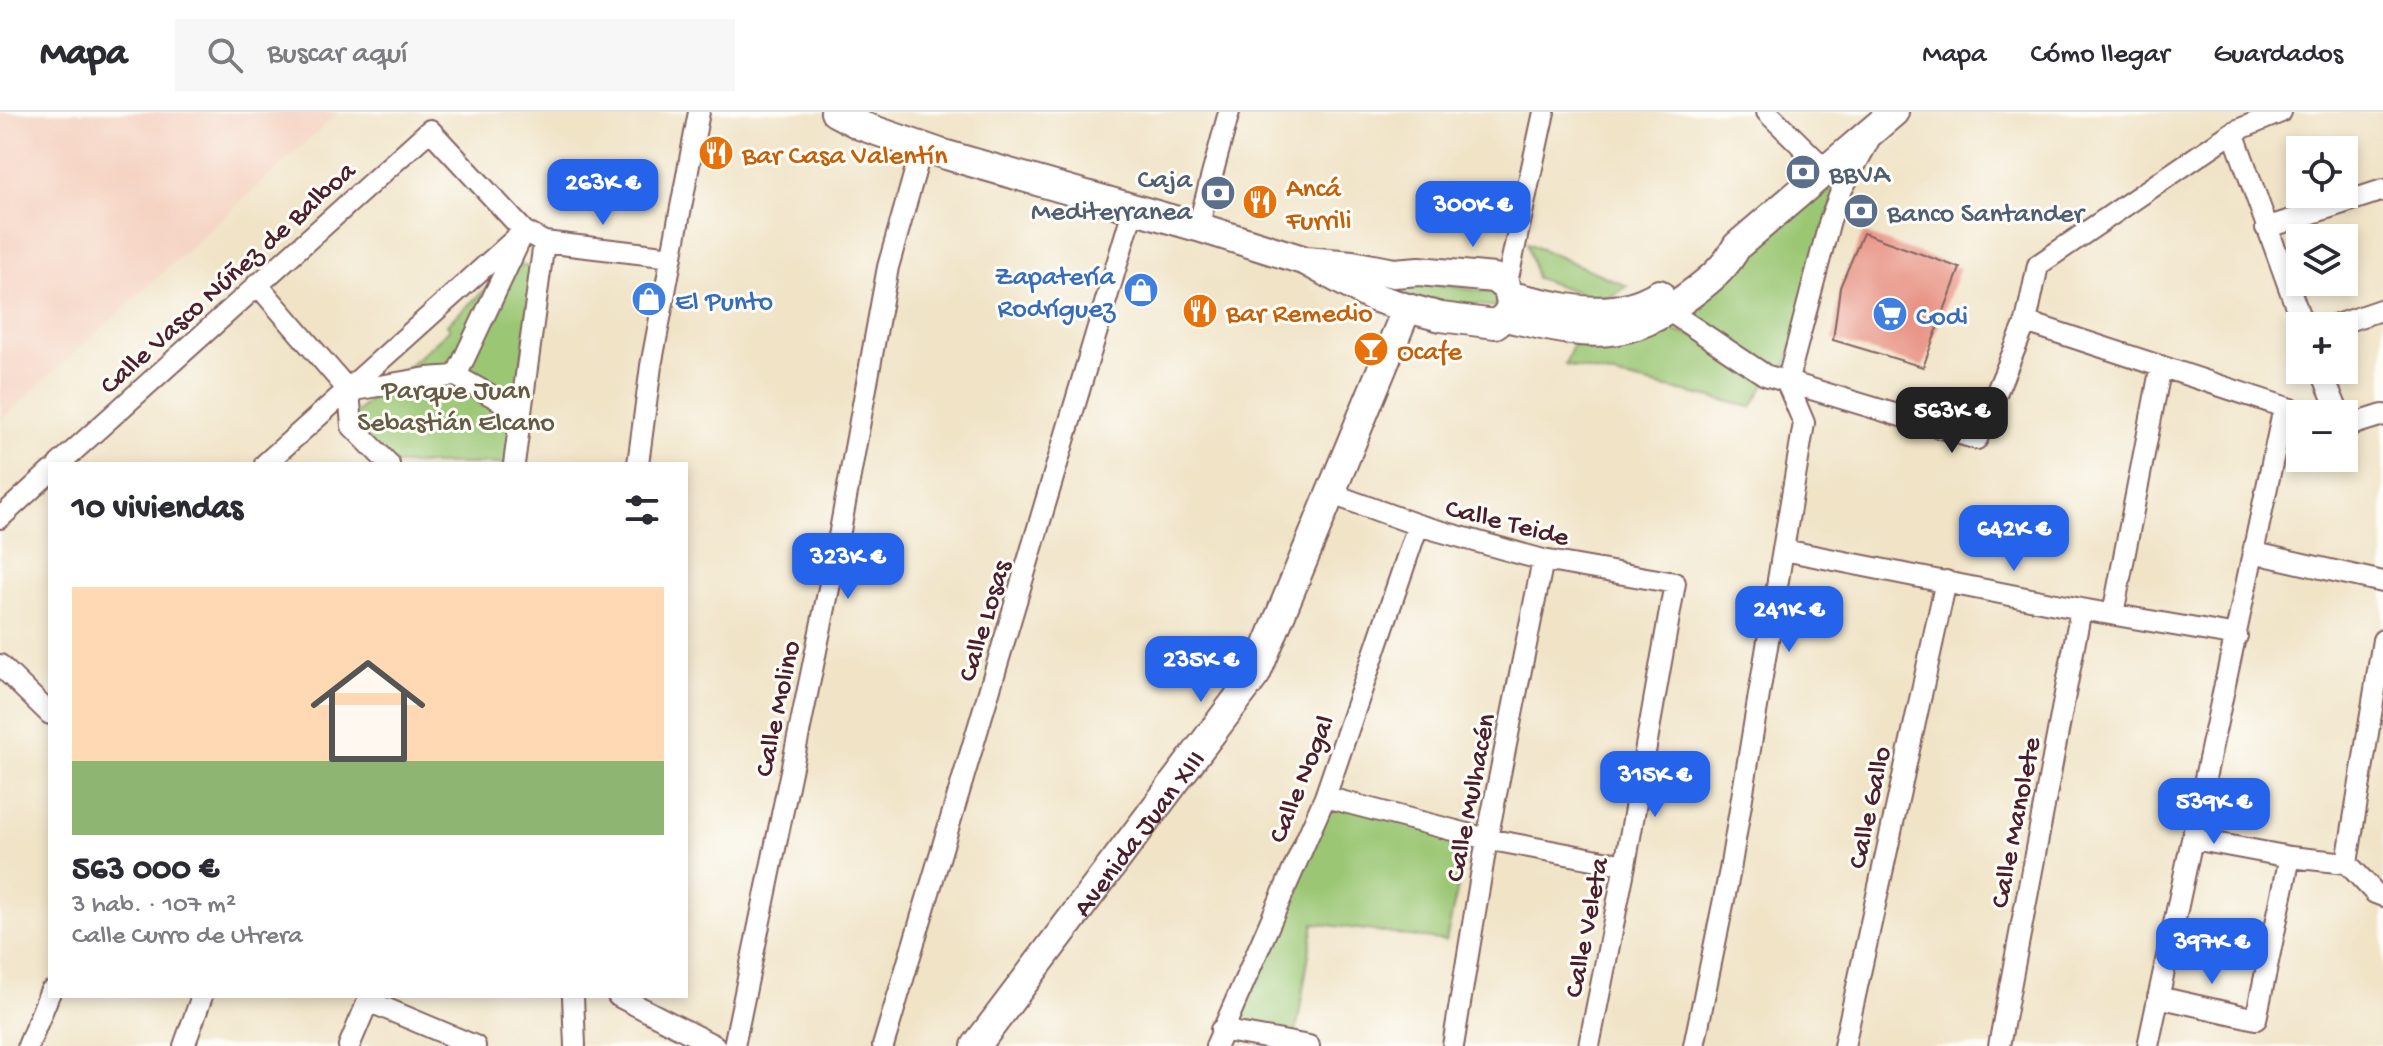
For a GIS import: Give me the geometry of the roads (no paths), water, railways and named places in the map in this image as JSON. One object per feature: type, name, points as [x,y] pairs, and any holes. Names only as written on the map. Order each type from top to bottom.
[{"type":"street","points":[[638,462],[651,366],[699,112]]},
{"type":"street","points":[[835,112],[864,119],[922,147],[1133,210],[1306,261],[1352,265],[1390,294],[1441,317],[1495,324],[1507,300],[1544,112]]},
{"type":"street","points":[[1198,227],[1229,112]]},
{"type":"street","points":[[1767,112],[1827,171]]},
{"type":"street","points":[[1669,311],[1765,375],[1977,439],[2026,322],[2038,265],[2233,132],[2281,112]]},
{"type":"street","points":[[1390,294],[1419,271],[1494,278],[1507,300],[1573,331],[1628,329],[1669,311],[1728,263],[1737,246],[1887,119]]},
{"type":"street","points":[[1694,1046],[1730,870],[1804,423],[1787,383],[1830,220],[1854,165],[1887,119]]},
{"type":"street","points":[[433,121],[524,231],[544,242],[672,257]]},
{"type":"street","name":"Calle Vasco Núñez de Balboa","points":[[61,462],[433,121]]},
{"type":"street","points":[[2233,132],[2298,312]]},
{"type":"street","name":"Calle Molino","points":[[734,1046],[834,564],[888,267],[922,147]]},
{"type":"street","points":[[2266,228],[2383,190]]},
{"type":"street","name":"Calle Losas","points":[[883,1046],[1133,210]]},
{"type":"street","points":[[456,376],[524,231]]},
{"type":"street","points":[[267,462],[524,231]]},
{"type":"street","points":[[514,462],[544,242]]},
{"type":"street","points":[[1507,300],[1591,312],[1629,309],[1685,279],[1720,250],[1737,246]]},
{"type":"street","points":[[257,284],[349,391],[352,426],[387,462]]},
{"type":"street","points":[[1390,294],[1393,342]]},
{"type":"street","name":"Avenida Juan XIII","points":[[976,1046],[1256,674],[1393,342],[1390,294]]},
{"type":"street","points":[[2358,318],[2383,309]]},
{"type":"street","points":[[1393,342],[1412,326],[1441,317]]},
{"type":"street","points":[[2026,322],[2284,407],[2148,1046]]},
{"type":"street","points":[[2113,614],[2161,366]]},
{"type":"street","points":[[349,391],[456,376],[521,412]]},
{"type":"street","points":[[2358,423],[2383,415]]},
{"type":"street","points":[[0,518],[48,479]]},
{"type":"street","name":"Calle Teide","points":[[1332,494],[1418,525],[1543,560],[1675,583]]},
{"type":"street","name":"Calle Nogal","points":[[1219,1038],[1325,797],[1418,525]]},
{"type":"street","points":[[1784,550],[2081,609],[2237,636]]},
{"type":"street","points":[[2255,553],[2383,582]]},
{"type":"street","name":"Calle Mulhacén","points":[[1453,1046],[1487,839],[1543,560]]},
{"type":"street","name":"Calle Gallo","points":[[1847,1045],[1946,581]]},
{"type":"street","name":"Calle Veleta","points":[[1589,1046],[1675,583]]},
{"type":"street","name":"Calle Manolete","points":[[1999,1046],[2081,609]]},
{"type":"street","points":[[2347,863],[2383,640]]},
{"type":"street","points":[[0,665],[48,712]]},
{"type":"street","points":[[1325,797],[1487,839],[1625,865]]},
{"type":"street","points":[[2193,839],[2290,857],[2347,863],[2375,893],[2383,896]]},
{"type":"street","points":[[2158,997],[2256,1019],[2290,857]]},
{"type":"street","points":[[28,1046],[48,997]]},
{"type":"street","points":[[184,1046],[201,998]]},
{"type":"street","points":[[573,998],[575,1046]]},
{"type":"street","points":[[622,998],[709,1044]]},
{"type":"street","points":[[349,1046],[368,1001],[475,1046]]},
{"type":"street","points":[[1219,1038],[1309,1046]]},
{"type":"place","name":"Bar Casa Valentín","points":[[716,153]]},
{"type":"place","name":"BBVA","points":[[1803,172]]},
{"type":"place","name":"Caja Mediterranea","points":[[1218,193]]},
{"type":"place","name":"Ancá Furrili","points":[[1260,202]]},
{"type":"place","name":"Banco Santander","points":[[1861,211]]},
{"type":"place","name":"Zapatería Rodríguez","points":[[1141,290]]},
{"type":"place","name":"El Punto","points":[[649,299]]},
{"type":"place","name":"Bar Remedio","points":[[1200,311]]},
{"type":"place","name":"Codi","points":[[1890,314]]},
{"type":"place","name":"Ocafe","points":[[1371,349]]},
{"type":"park label","name":"Parque Juan Sebastián Elcano","points":[[456,404]]}]
